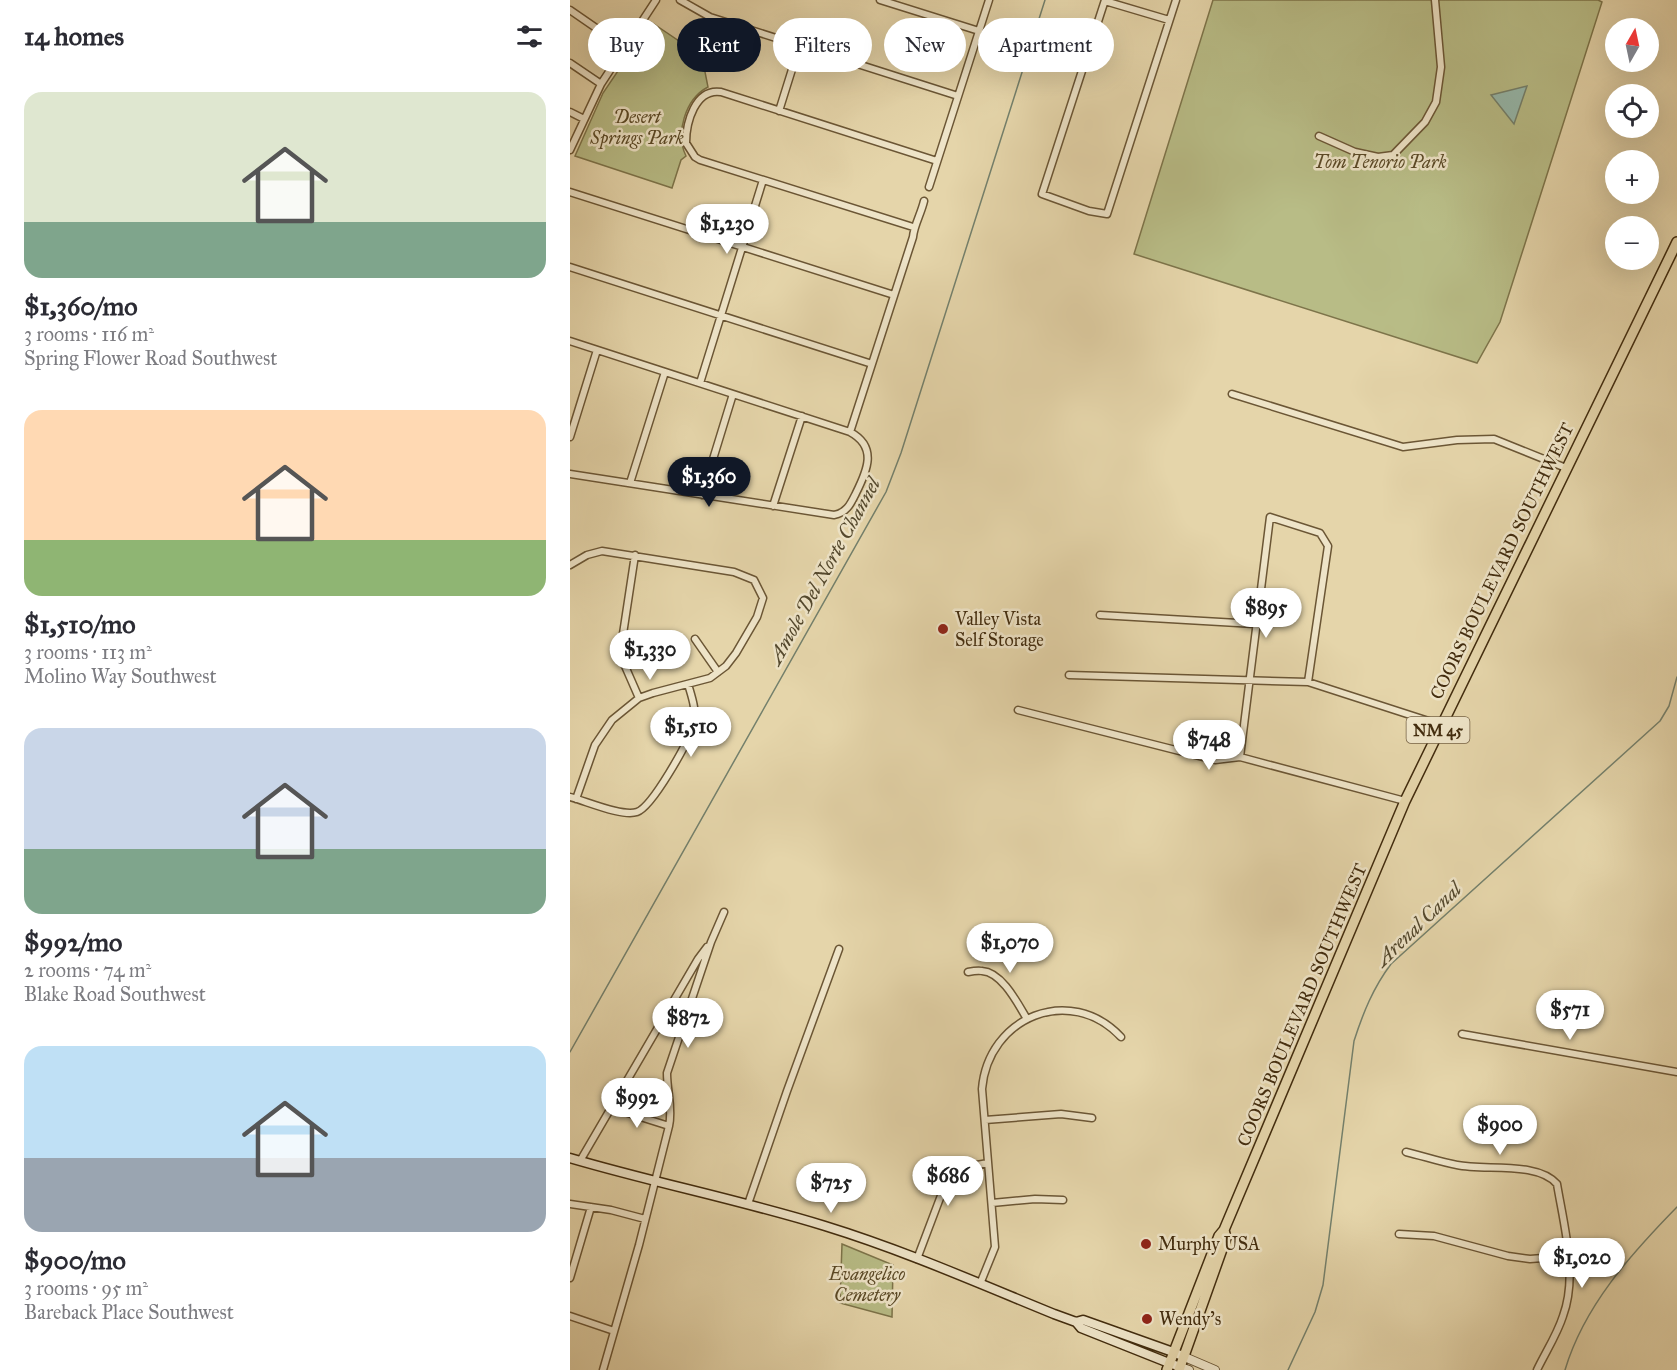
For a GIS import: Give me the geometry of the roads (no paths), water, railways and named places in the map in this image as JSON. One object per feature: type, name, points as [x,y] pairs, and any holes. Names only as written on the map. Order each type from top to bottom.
[{"type":"main road","name":"COORS BOULEVARD SOUTHWEST","points":[[1168,1366],[1219,1236],[1224,1230],[1406,801],[1677,242]]},
{"type":"main road","points":[[570,1158],[655,1182],[748,1204],[856,1236],[1076,1322],[1081,1328],[1168,1366]]},
{"type":"main road","name":"COORS BOULEVARD SOUTHWEST","points":[[1182,1369],[1184,1356],[1226,1238],[1224,1230]]},
{"type":"main road","points":[[1076,1322],[1083,1320],[1173,1352]]},
{"type":"street","points":[[645,18],[656,0]]},
{"type":"street","points":[[680,0],[710,17],[773,38]]},
{"type":"street","points":[[880,0],[978,31]]},
{"type":"street","points":[[983,18],[989,0]]},
{"type":"street","points":[[1169,20],[1105,0],[1042,194],[1089,211],[1107,214],[1176,0]]},
{"type":"street","points":[[1319,136],[1355,152],[1378,157],[1394,155],[1425,122],[1436,102],[1441,68],[1435,0]]},
{"type":"street","points":[[570,9],[588,22]]},
{"type":"street","points":[[929,187],[978,34]]},
{"type":"street","points":[[570,63],[601,84]]},
{"type":"street","points":[[872,69],[958,96]]},
{"type":"street","points":[[570,150],[601,84],[609,72]]},
{"type":"street","points":[[779,111],[791,72]]},
{"type":"street","points":[[913,228],[695,157],[686,143],[690,120],[700,98],[716,91],[937,161]]},
{"type":"street","points":[[570,112],[584,119]]},
{"type":"street","points":[[700,383],[764,180]]},
{"type":"street","points":[[570,192],[894,294]]},
{"type":"street","points":[[850,432],[913,237],[913,228],[919,219],[924,201]]},
{"type":"street","points":[[570,267],[872,364]]},
{"type":"street","points":[[570,341],[850,432],[864,445],[868,461],[866,473],[848,507],[838,514],[570,474]]},
{"type":"street","points":[[570,436],[597,350]]},
{"type":"street","points":[[630,483],[666,372]]},
{"type":"street","points":[[702,495],[733,394]]},
{"type":"street","points":[[1232,394],[1403,447],[1457,440],[1494,439],[1566,468]]},
{"type":"street","points":[[773,506],[802,416]]},
{"type":"street","points":[[1240,757],[1270,517],[1320,533],[1328,546],[1308,682]]},
{"type":"street","points":[[570,565],[587,555],[602,551],[634,555],[747,575],[759,587],[763,598],[757,617],[730,662],[718,672],[710,678],[653,693],[639,698],[612,720],[590,755],[573,798],[627,813],[637,812],[646,807],[693,726],[695,707],[688,684]]},
{"type":"street","points":[[634,555],[621,647],[624,666],[639,698]]},
{"type":"street","points":[[1100,615],[1255,624]]},
{"type":"street","points":[[695,639],[718,672]]},
{"type":"street","points":[[1069,675],[1308,682],[1441,725]]},
{"type":"street","points":[[1018,710],[1215,760],[1240,757],[1406,801]]},
{"type":"street","points":[[603,1370],[672,1113],[667,1089],[667,1073],[711,942],[724,912]]},
{"type":"street","points":[[580,1161],[698,959],[711,942]]},
{"type":"street","points":[[748,1204],[838,949]]},
{"type":"street","points":[[968,972],[983,971],[995,977],[1013,995],[1027,1019]]},
{"type":"street","points":[[980,1284],[995,1247],[982,1089],[987,1063],[1006,1035],[1027,1019],[1045,1012],[1070,1011],[1104,1022],[1121,1037]]},
{"type":"street","points":[[1462,1034],[1677,1072]]},
{"type":"street","points":[[612,1108],[669,1126]]},
{"type":"street","points":[[985,1120],[1061,1114],[1092,1118]]},
{"type":"street","points":[[1406,1152],[1458,1166],[1523,1170],[1545,1175],[1557,1184],[1571,1281],[1563,1317],[1536,1370]]},
{"type":"street","points":[[917,1259],[948,1177],[960,1168],[988,1163]]},
{"type":"street","points":[[992,1203],[1035,1199],[1064,1200]]},
{"type":"street","points":[[570,1204],[645,1219]]},
{"type":"street","points":[[570,1278],[591,1207]]},
{"type":"street","points":[[1399,1234],[1434,1236],[1508,1256],[1530,1259],[1569,1256]]},
{"type":"street","points":[[570,1316],[614,1331]]},
{"type":"street","points":[[1173,1352],[1215,1370]]},
{"type":"street","points":[[1168,1366],[1182,1369]]},
{"type":"waterway","name":"Amole Del Norte Channel","points":[[570,1052],[886,492],[901,453],[1045,0]]},
{"type":"waterway","name":"Arenal Canal","points":[[1288,1370],[1315,1312],[1323,1285],[1354,1041],[1379,982],[1391,964],[1660,721],[1669,706],[1677,677]]},
{"type":"waterway","points":[[1565,1370],[1584,1324],[1611,1282],[1626,1262],[1677,1207]]},
{"type":"place","name":"Valley Vista Self Storage","points":[[943,629]]},
{"type":"place","name":"Murphy USA","points":[[1146,1244]]},
{"type":"place","name":"Wendy's","points":[[1147,1319]]},
{"type":"park label","name":"Desert Springs Park","points":[[637,127]]},
{"type":"park label","name":"Tom Tenorio Park","points":[[1380,162]]},
{"type":"park label","name":"Evangelico Cemetery","points":[[867,1284]]}]
